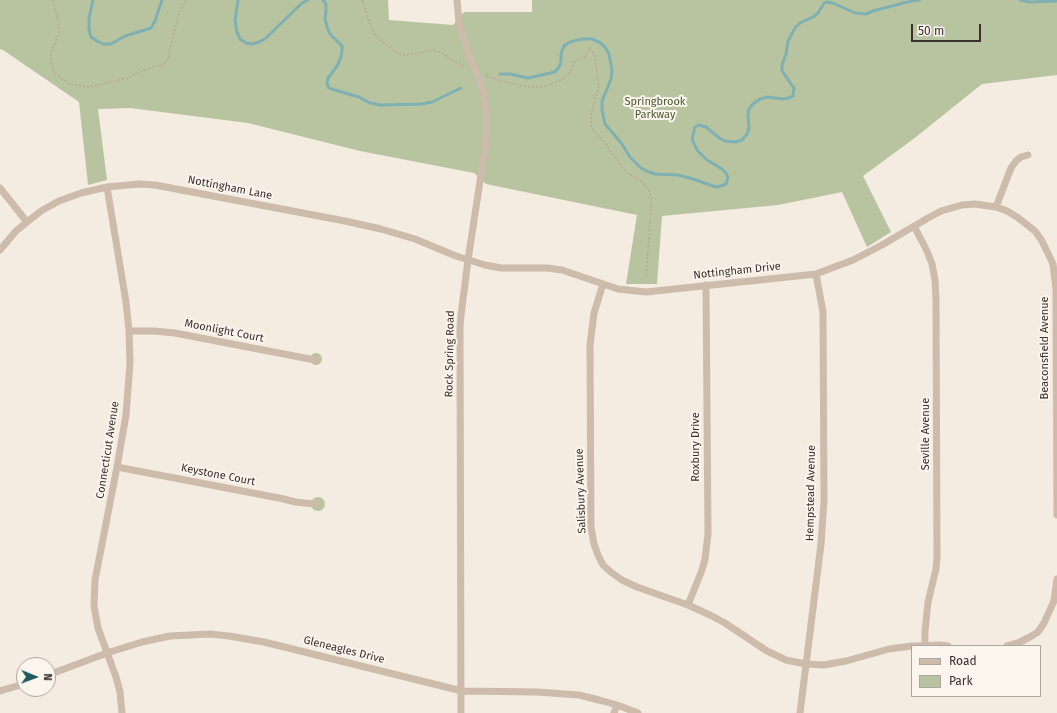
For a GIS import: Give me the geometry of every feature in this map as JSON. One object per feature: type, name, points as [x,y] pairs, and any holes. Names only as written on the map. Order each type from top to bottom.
[{"type":"street","name":"Rock Spring Road","points":[[457,0],[459,23],[467,49],[483,90],[487,116],[486,142],[468,260],[460,328],[461,713]]},
{"type":"street","points":[[996,206],[1011,168],[1016,161],[1028,155]]},
{"type":"street","name":"Nottingham Lane","points":[[0,250],[16,231],[41,211],[59,201],[81,193],[107,187],[139,184],[155,185],[381,229],[415,239],[468,260]]},
{"type":"street","name":"Connecticut Avenue","points":[[107,187],[123,279],[129,331],[130,364],[126,415],[95,580],[94,606],[98,628],[120,692],[122,713]]},
{"type":"street","points":[[0,188],[27,222]]},
{"type":"street","name":"Nottingham Drive","points":[[468,260],[501,268],[547,268],[562,270],[618,289],[646,292],[816,274],[853,260],[941,211],[962,205],[974,204],[996,206]]},
{"type":"street","name":"Beaconsfield Avenue","points":[[996,206],[1007,211],[1035,231],[1049,253],[1053,264],[1056,289],[1057,515]]},
{"type":"street","name":"Seville Avenue","points":[[914,226],[932,264],[936,299],[937,558],[936,569],[928,602],[925,645]]},
{"type":"street","name":"Hempstead Avenue","points":[[800,713],[821,544],[824,501],[823,312],[816,274]]},
{"type":"street","name":"Salisbury Avenue","points":[[603,284],[594,313],[590,345],[590,512],[591,528],[598,555],[604,565],[622,580],[637,587],[688,605],[725,623],[778,657],[806,664]]},
{"type":"street","name":"Roxbury Drive","points":[[688,605],[702,570],[707,541],[706,285]]},
{"type":"street","name":"Moonlight Court","points":[[129,331],[175,333],[315,360]]},
{"type":"street","name":"Keystone Court","points":[[117,467],[295,502],[315,504]]},
{"type":"street","points":[[1011,645],[1018,643],[1038,632],[1044,623],[1054,601],[1057,578]]},
{"type":"street","name":"Gleneagles Drive","points":[[56,672],[142,642],[170,636],[210,634],[264,642],[462,691],[537,692],[579,695],[617,705],[638,713]]},
{"type":"street","points":[[806,664],[824,665],[846,661],[889,649],[911,646]]},
{"type":"street","points":[[0,691],[16,686]]},
{"type":"street","points":[[614,713],[617,705]]},
{"type":"path","points":[[53,0],[59,33],[51,53],[51,62],[54,72],[69,84],[88,87],[125,79],[152,67],[163,65],[168,59],[179,13],[186,0]]},
{"type":"path","points":[[362,0],[373,32],[394,51],[403,55],[409,55],[433,50],[442,53],[457,63],[492,78],[527,87],[543,87],[560,80],[568,75],[574,61],[584,58],[590,48],[595,57],[599,86],[591,115],[591,126],[596,134],[605,142],[623,168],[642,182],[648,189],[651,197],[646,278]]},
{"type":"green space","name":"Springbrook Parkway","points":[[0,0],[388,0],[389,20],[453,25],[464,12],[532,12],[532,0],[1057,0],[1057,75],[982,84],[916,137],[863,176],[891,232],[867,247],[842,192],[778,205],[662,216],[657,284],[626,284],[637,215],[486,184],[474,173],[360,151],[248,123],[130,108],[98,109],[107,180],[88,185],[79,102],[0,49]]},
{"type":"green space","points":[[318,353],[321,354],[321,364],[314,365],[311,364],[310,357],[311,354]]},
{"type":"green space","points":[[318,497],[323,499],[325,504],[323,509],[318,511],[313,509],[311,504],[313,499]]},
{"type":"waterway","points":[[93,0],[89,18],[89,30],[91,37],[103,44],[111,44],[125,36],[151,28],[162,0]]},
{"type":"waterway","points":[[238,0],[235,20],[237,32],[240,39],[246,43],[252,44],[266,38],[302,3],[308,0]]},
{"type":"waterway","points":[[323,0],[326,4],[325,19],[328,30],[342,46],[341,57],[337,66],[328,78],[327,83],[329,88],[359,97],[370,103],[381,105],[422,104],[432,102],[461,88]]},
{"type":"waterway","points":[[500,74],[510,74],[528,78],[555,72],[561,62],[561,54],[564,46],[570,42],[582,39],[592,39],[599,42],[605,47],[609,54],[612,70],[611,79],[602,101],[605,124],[622,144],[630,157],[641,168],[649,172],[655,174],[678,175],[718,187],[726,184],[728,178],[722,169],[707,160],[697,150],[692,139],[695,127],[699,125],[706,127],[725,141],[735,142],[742,140],[747,134],[749,128],[748,115],[749,109],[753,104],[760,99],[767,97],[783,99],[793,96],[794,88],[782,71],[782,65],[786,54],[788,41],[795,28],[800,23],[813,17],[818,13],[824,3],[827,2],[833,3],[855,13],[866,14],[919,0]]},
{"type":"waterway","points":[[1020,0],[1030,2],[1057,1]]}]
